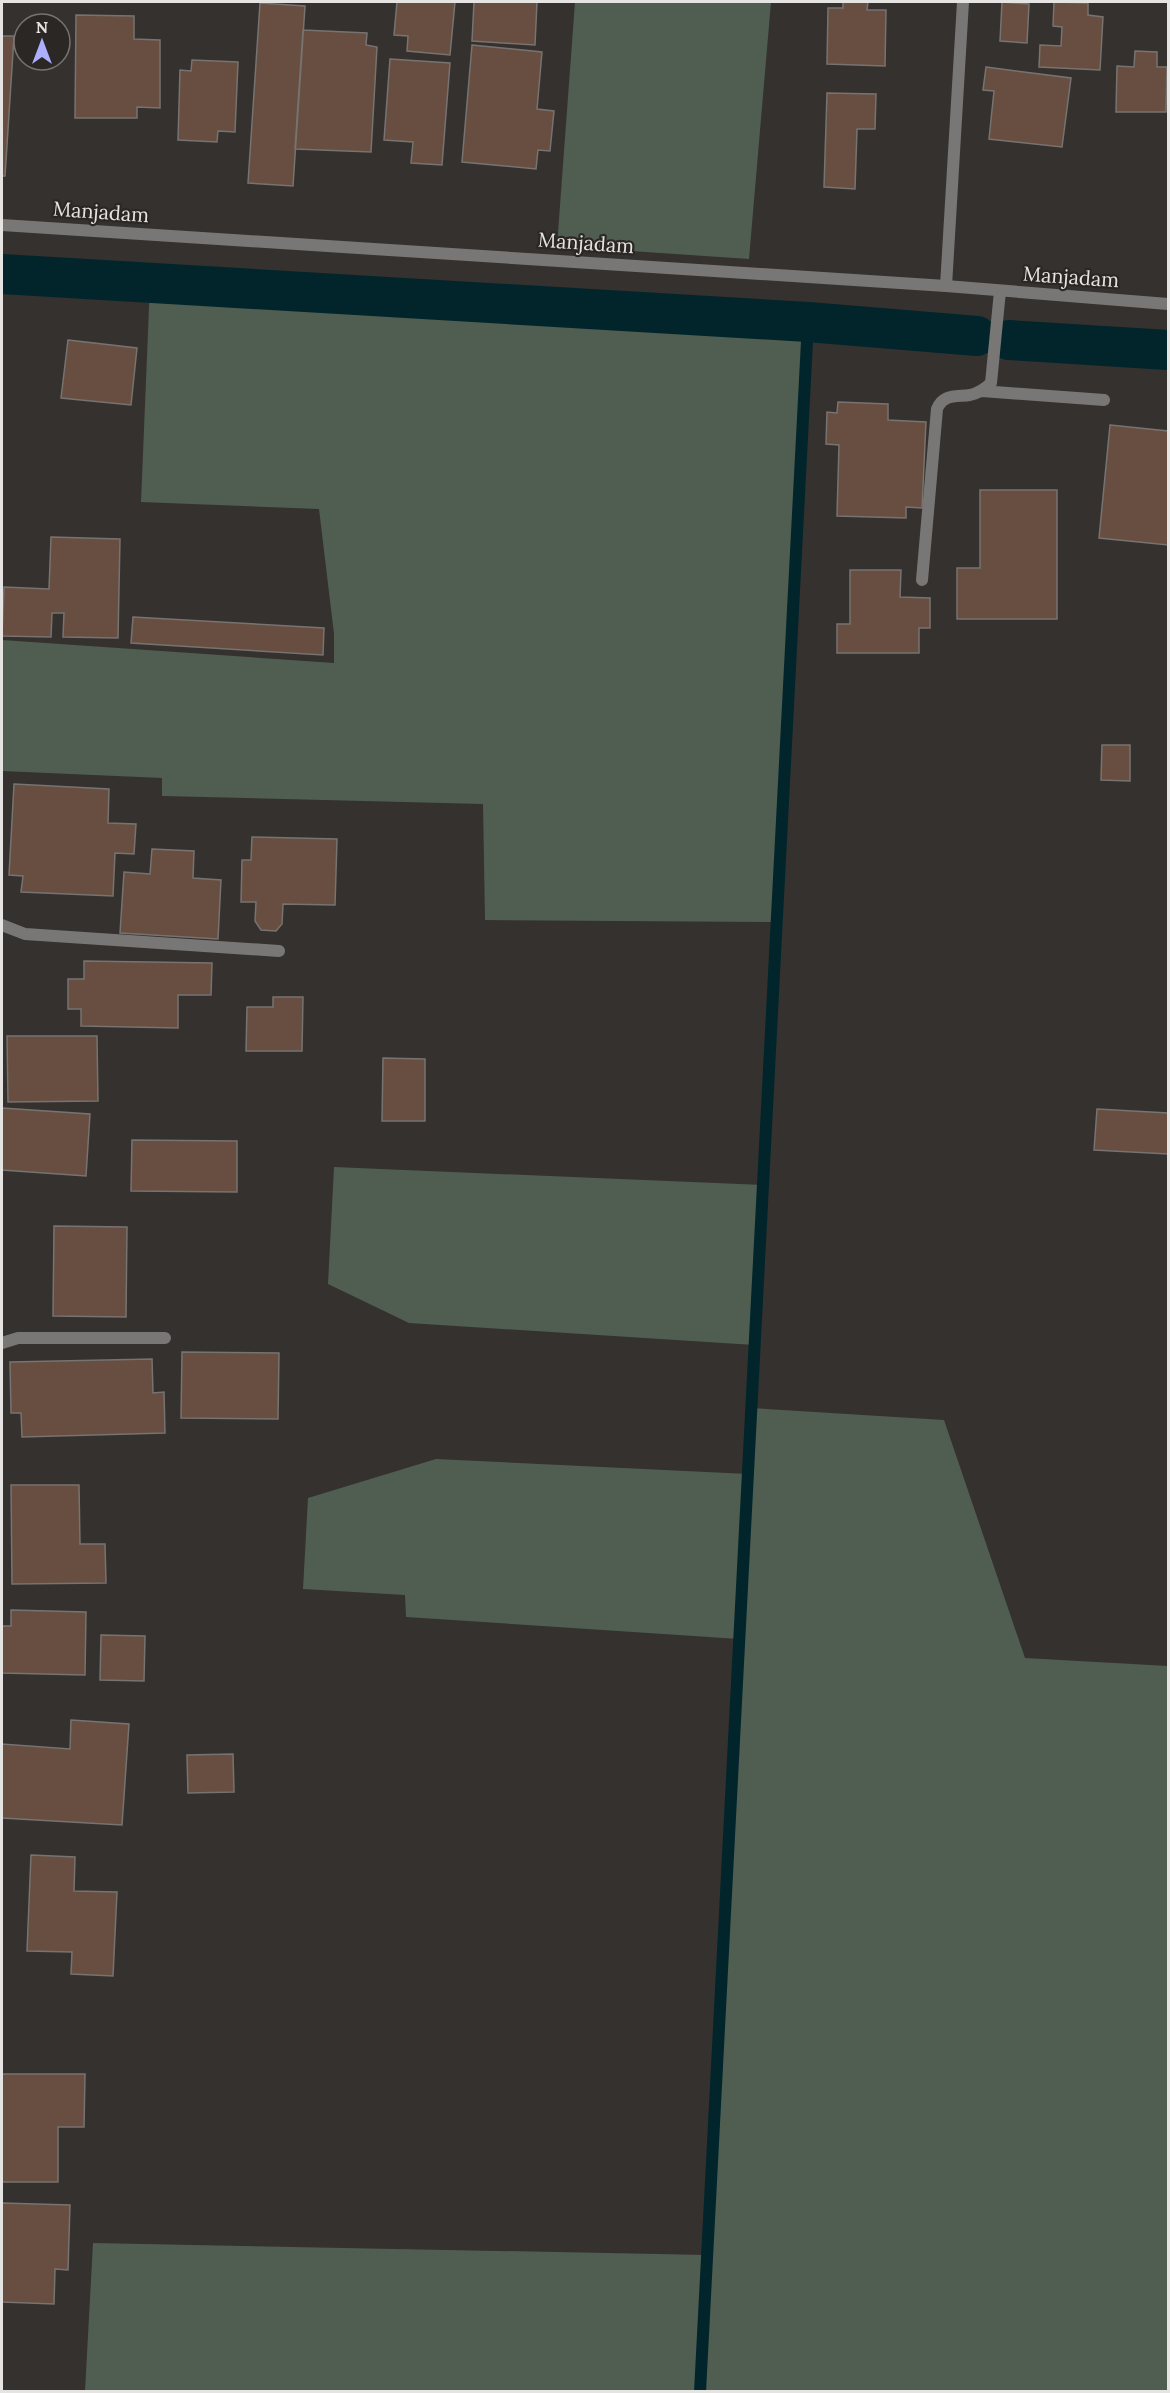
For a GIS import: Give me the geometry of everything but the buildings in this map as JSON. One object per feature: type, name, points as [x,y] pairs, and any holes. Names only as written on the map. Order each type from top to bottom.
[{"type":"street","points":[[946,286],[963,2]]},
{"type":"street","name":"Manjadam","points":[[2,225],[946,286],[1168,304]]},
{"type":"street","points":[[922,580],[937,409],[940,401],[946,397],[972,395],[982,391],[991,383],[1000,291]]},
{"type":"street","points":[[982,391],[1104,400]]},
{"type":"street","points":[[2,925],[25,934],[279,951]]},
{"type":"street","points":[[2,1343],[18,1338],[165,1338]]},
{"type":"green space","points":[[575,2],[771,2],[749,259],[557,246]]},
{"type":"green space","points":[[150,283],[808,322],[777,922],[485,920],[483,804],[162,796],[162,778],[2,771],[2,640],[334,663],[334,634],[319,509],[141,502]]},
{"type":"green space","points":[[334,1167],[763,1185],[754,1345],[409,1323],[328,1284]]},
{"type":"green space","points":[[751,1408],[944,1420],[1025,1658],[1168,1666],[1168,2391],[85,2391],[93,2243],[707,2255],[739,1639],[406,1617],[405,1595],[303,1589],[308,1498],[436,1459],[748,1474]]},
{"type":"waterway","points":[[2,274],[808,322],[977,336]]},
{"type":"waterway","points":[[700,2392],[808,322]]},
{"type":"waterway","points":[[1009,340],[1168,350]]}]
